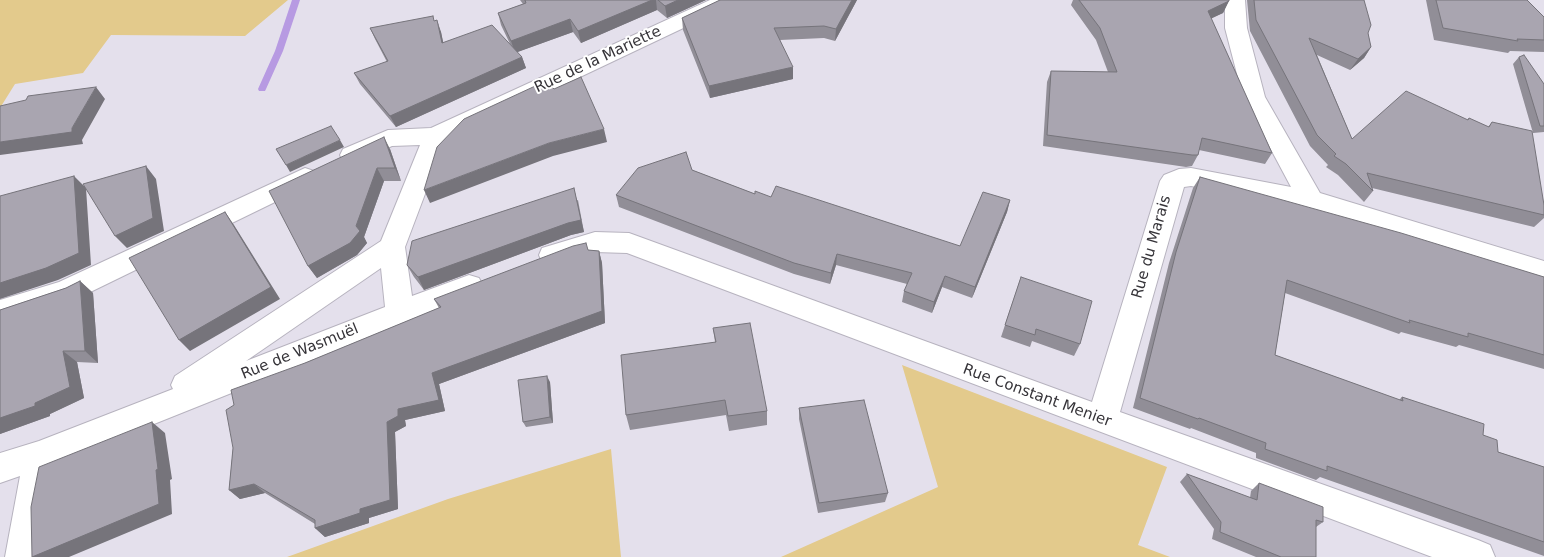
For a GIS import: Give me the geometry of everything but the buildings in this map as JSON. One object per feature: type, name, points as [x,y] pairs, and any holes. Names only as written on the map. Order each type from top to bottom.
[{"type":"street","name":"Rue de la Mariette","points":[[0,312],[68,290],[388,138],[435,136],[727,0]]},
{"type":"street","points":[[1235,0],[1236,28],[1254,97],[1310,200]]},
{"type":"street","points":[[400,312],[392,247],[435,136]]},
{"type":"street","name":"Rue du Marais","points":[[1102,420],[1170,187],[1173,181],[1179,178],[1191,178],[1310,200],[1544,272]]},
{"type":"street","name":"Rue Constant Menier","points":[[527,264],[572,247],[594,242],[629,243],[1102,420],[1478,557]]},
{"type":"street","name":"Rue de Wasmuël","points":[[139,417],[392,247]]},
{"type":"street","name":"Rue de Wasmuël","points":[[0,468],[40,455],[139,417],[400,312],[491,278]]},
{"type":"street","points":[[22,557],[40,455]]},
{"type":"shaded area","points":[[0,0],[288,0],[245,36],[111,35],[83,73],[15,84],[0,108]]},
{"type":"shaded area","points":[[902,365],[1167,467],[1138,545],[1170,557],[781,557],[938,487]]},
{"type":"shaded area","points":[[611,449],[621,557],[287,557],[448,499]]},
{"type":"waterway","points":[[262,89],[279,51],[296,0]]}]
